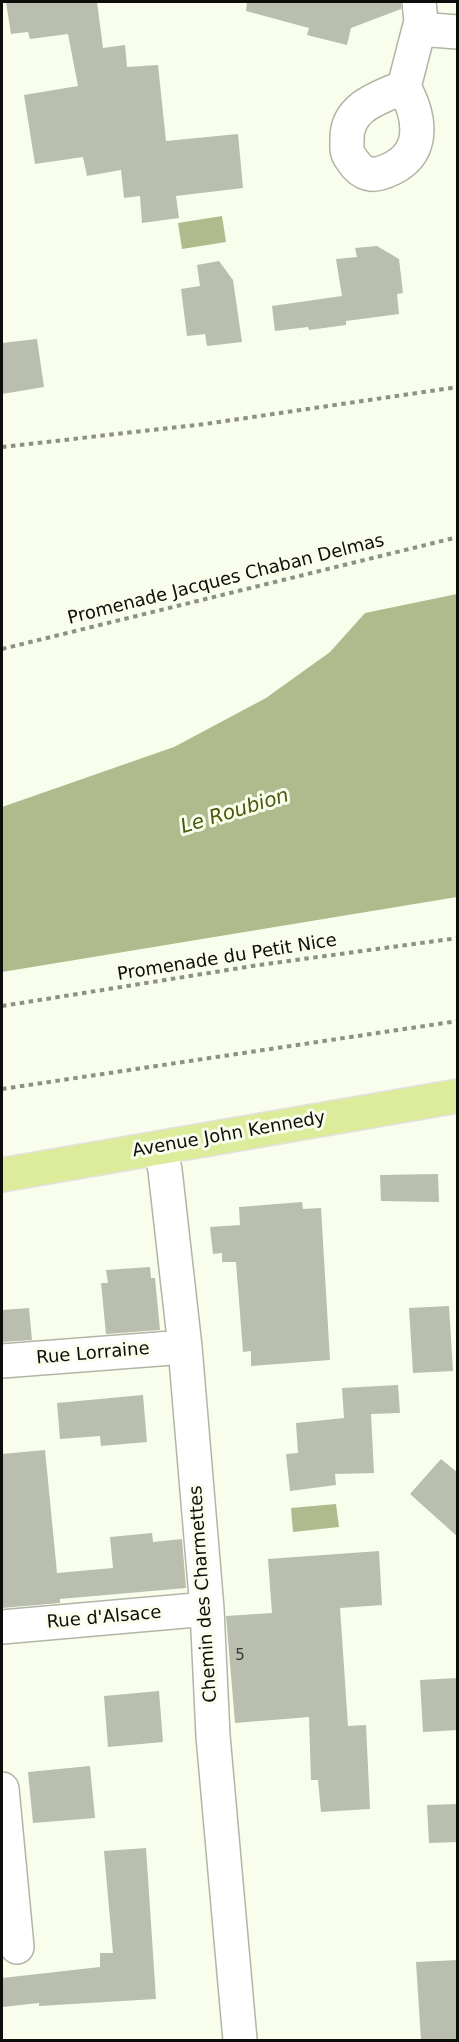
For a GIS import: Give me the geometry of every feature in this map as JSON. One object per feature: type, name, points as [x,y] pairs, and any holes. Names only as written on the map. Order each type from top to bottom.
[{"type":"main road","name":"Avenue John Kennedy","points":[[2,1175],[458,1096]]},
{"type":"street","points":[[404,87],[419,15],[458,32]]},
{"type":"street","name":"Chemin des Charmettes","points":[[160,1148],[165,1170],[185,1347],[207,1609],[213,1736],[240,2040]]},
{"type":"street","name":"Rue Lorraine","points":[[2,1361],[185,1347]]},
{"type":"street","name":"Rue d'Alsace","points":[[2,1627],[207,1609]]},
{"type":"street","points":[[2,1789],[17,1947]]},
{"type":"path","points":[[2,447],[206,424],[458,387]]},
{"type":"path","name":"Promenade Jacques Chaban Delmas","points":[[2,649],[458,537]]},
{"type":"path","name":"Promenade du Petit Nice","points":[[2,1006],[259,965],[458,938]]},
{"type":"path","points":[[2,1089],[458,1021]]},
{"type":"water","points":[[222,216],[226,242],[182,249],[178,223]]},
{"type":"water","name":"Le Roubion","points":[[457,594],[457,897],[2,972],[2,807],[174,747],[266,698],[330,652],[365,613]]},
{"type":"water","points":[[336,1504],[339,1527],[293,1532],[291,1508]]},
{"type":"building","points":[[6,2],[97,2],[103,48],[125,45],[127,67],[158,65],[166,141],[238,134],[243,188],[176,196],[179,218],[142,223],[140,196],[124,198],[121,170],[87,176],[83,157],[35,164],[24,95],[78,86],[68,34],[30,39],[28,32],[11,34]]},
{"type":"building","points":[[247,2],[401,2],[401,9],[351,28],[347,45],[307,35],[309,28],[246,11]]},
{"type":"building","points":[[377,246],[399,259],[403,293],[397,294],[399,314],[346,321],[346,325],[309,330],[308,327],[275,331],[272,306],[342,296],[336,259],[357,257],[355,248]]},
{"type":"building","points":[[219,261],[233,280],[242,342],[207,346],[205,334],[187,336],[181,289],[200,286],[197,265]]},
{"type":"building","points":[[37,339],[44,387],[2,394],[2,343]]},
{"type":"building","points":[[438,1174],[439,1202],[381,1201],[380,1175]]},
{"type":"building","points":[[302,1202],[303,1209],[321,1208],[330,1360],[251,1366],[251,1351],[243,1352],[236,1262],[222,1262],[222,1253],[213,1254],[210,1227],[240,1225],[239,1207]]},
{"type":"building","points":[[150,1267],[151,1278],[155,1278],[160,1330],[106,1334],[101,1283],[108,1283],[106,1270]]},
{"type":"building","points":[[449,1306],[453,1371],[413,1373],[409,1308]]},
{"type":"building","points":[[29,1308],[32,1340],[2,1342],[2,1310]]},
{"type":"building","points":[[398,1385],[400,1413],[371,1414],[374,1473],[335,1474],[336,1485],[290,1491],[286,1454],[298,1453],[296,1423],[344,1418],[342,1388]]},
{"type":"building","points":[[143,1395],[147,1442],[101,1446],[100,1436],[60,1439],[57,1403]]},
{"type":"building","points":[[45,1450],[57,1573],[113,1568],[110,1537],[152,1533],[153,1542],[182,1539],[186,1588],[60,1599],[60,1603],[2,1608],[2,1454]]},
{"type":"building","points":[[441,1459],[458,1473],[458,1537],[410,1494]]},
{"type":"building","points":[[379,1551],[382,1605],[340,1608],[348,1726],[366,1725],[370,1809],[321,1812],[318,1780],[311,1780],[309,1717],[235,1723],[226,1616],[272,1613],[268,1559]]},
{"type":"building","points":[[458,1678],[458,1730],[423,1732],[420,1680]]},
{"type":"building","points":[[159,1691],[163,1742],[108,1747],[104,1696]]},
{"type":"building","points":[[90,1766],[95,1818],[33,1823],[28,1772]]},
{"type":"building","points":[[458,1804],[458,1842],[429,1843],[427,1805]]},
{"type":"building","points":[[146,1848],[156,1999],[39,2006],[39,2003],[2,2007],[2,1978],[100,1967],[100,1953],[113,1953],[104,1851]]},
{"type":"building","points":[[458,1960],[458,2040],[421,2040],[416,1962]]}]
